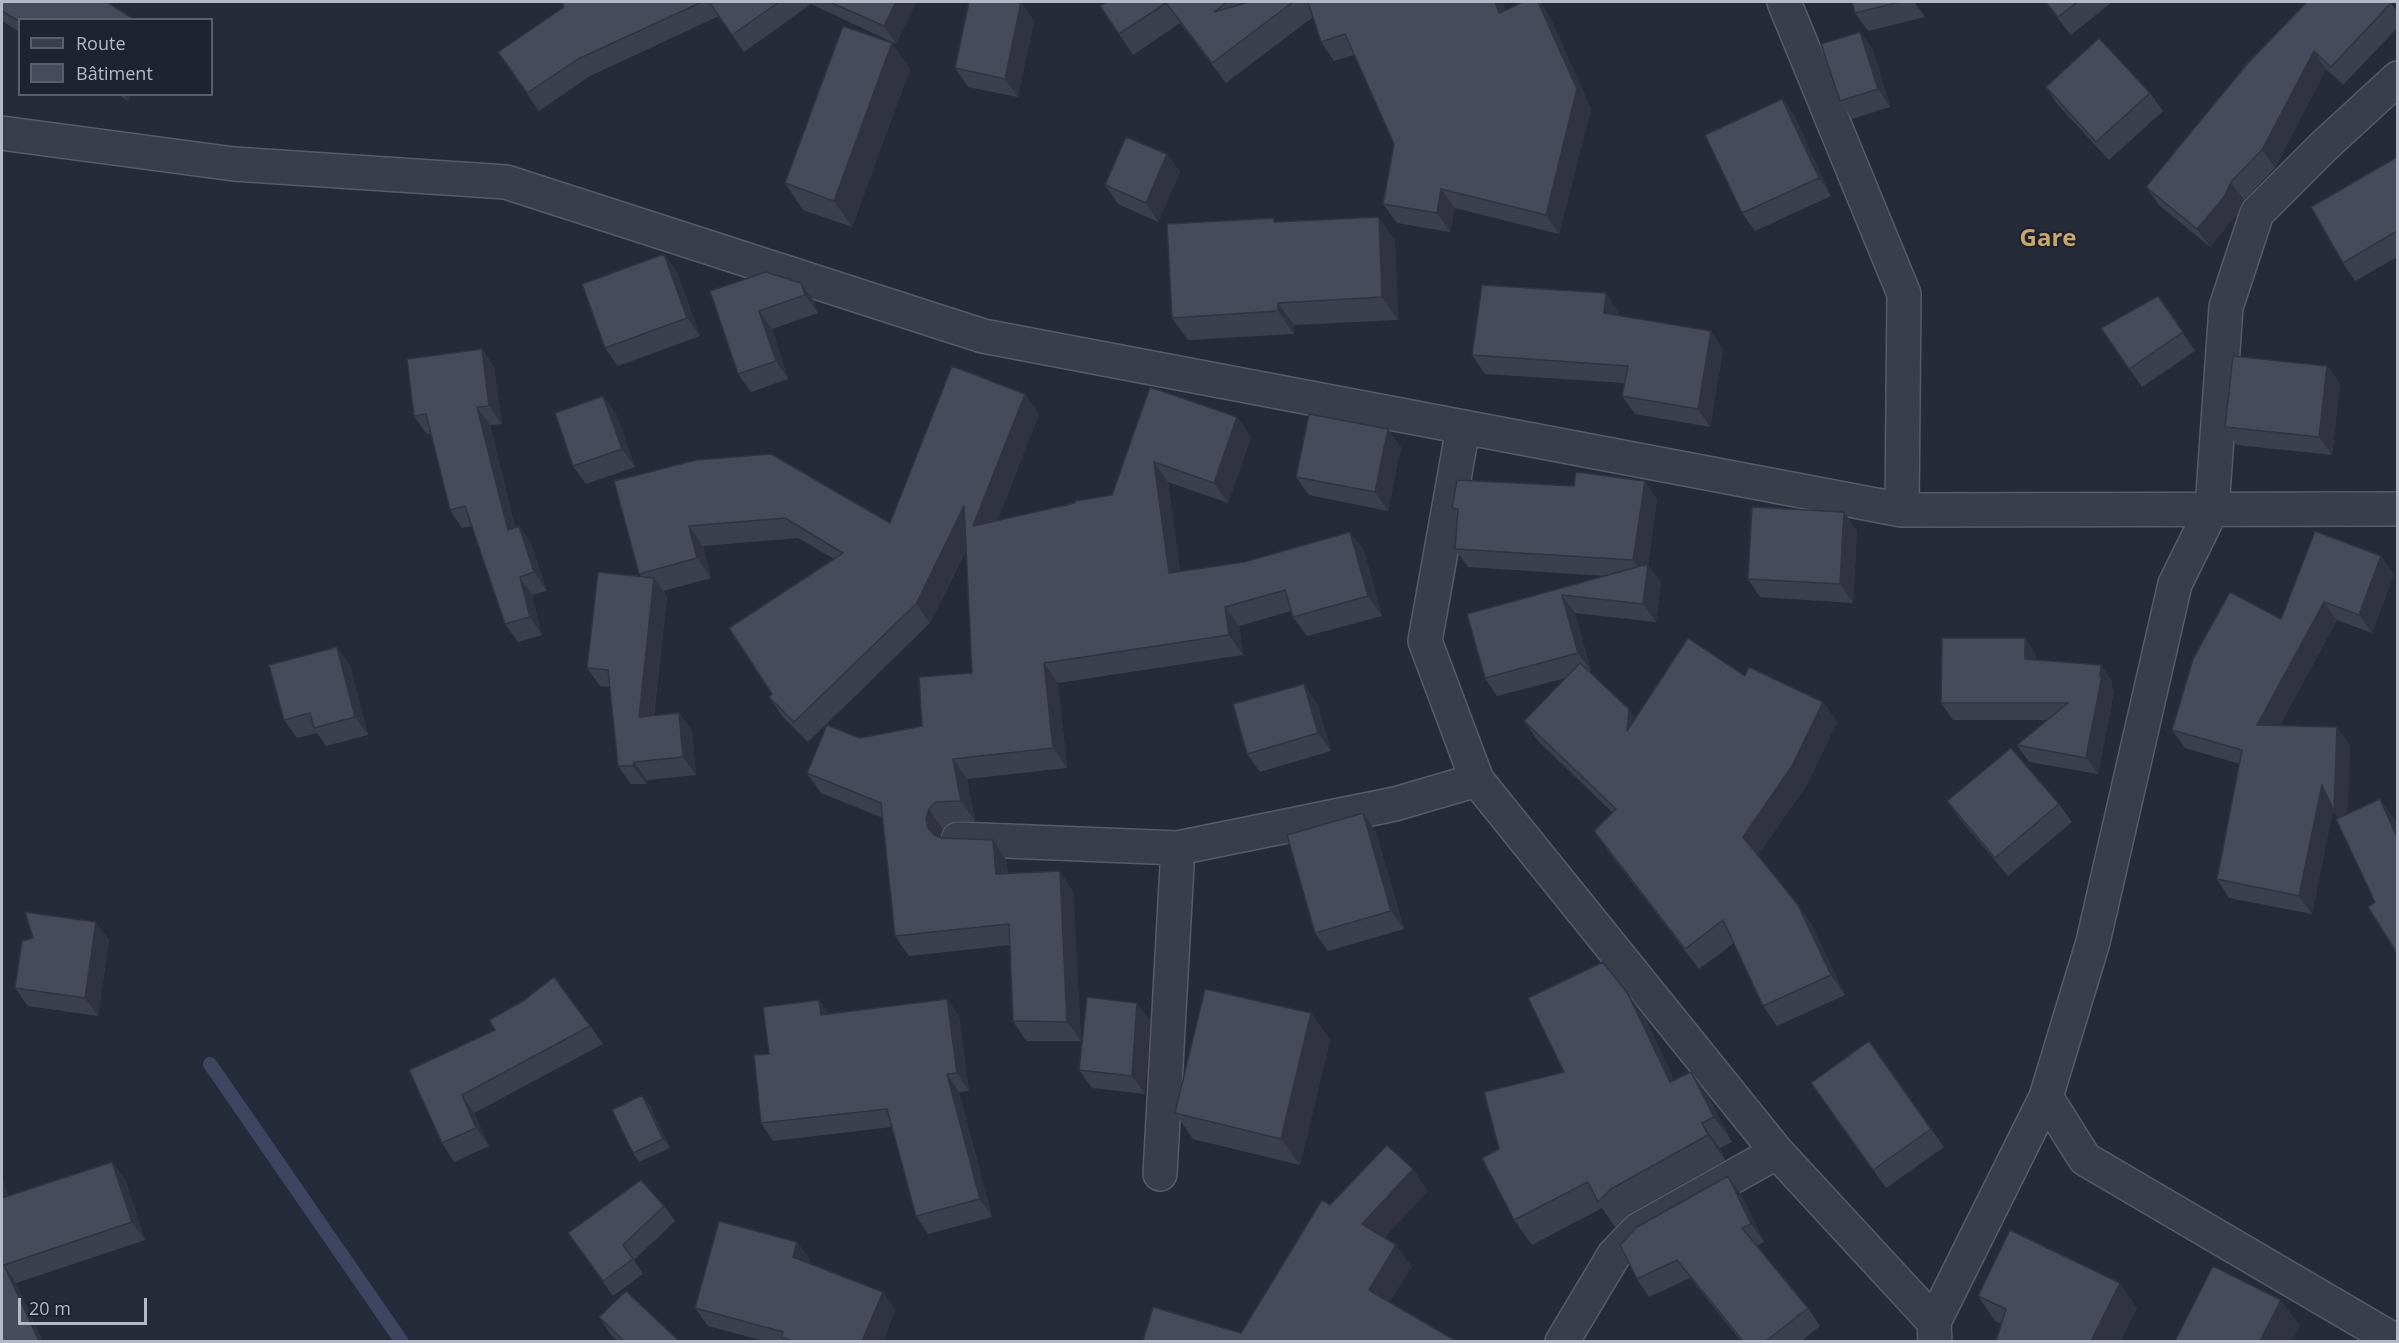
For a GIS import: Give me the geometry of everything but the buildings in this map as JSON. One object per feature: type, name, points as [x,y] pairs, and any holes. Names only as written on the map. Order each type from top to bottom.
[{"type":"street","points":[[1784,2],[1904,294],[1902,510]]},
{"type":"street","points":[[1462,428],[1425,641],[1477,780],[1777,1152],[1935,1332],[2046,1097],[2093,942],[2175,584],[2212,509],[2226,307],[2257,213],[2397,78]]},
{"type":"street","points":[[2,133],[234,164],[506,182],[983,336],[1902,510],[2397,509]]},
{"type":"street","points":[[958,839],[1178,848],[1395,804],[1477,780]]},
{"type":"street","points":[[1160,1174],[1178,848]]},
{"type":"street","points":[[2046,1097],[2085,1160],[2397,1341]]},
{"type":"street","points":[[1562,1341],[1614,1255],[1638,1230],[1777,1152]]},
{"type":"waterway","points":[[210,1064],[402,1342]]},
{"type":"district","name":"Gare","points":[[2048,239]]}]
